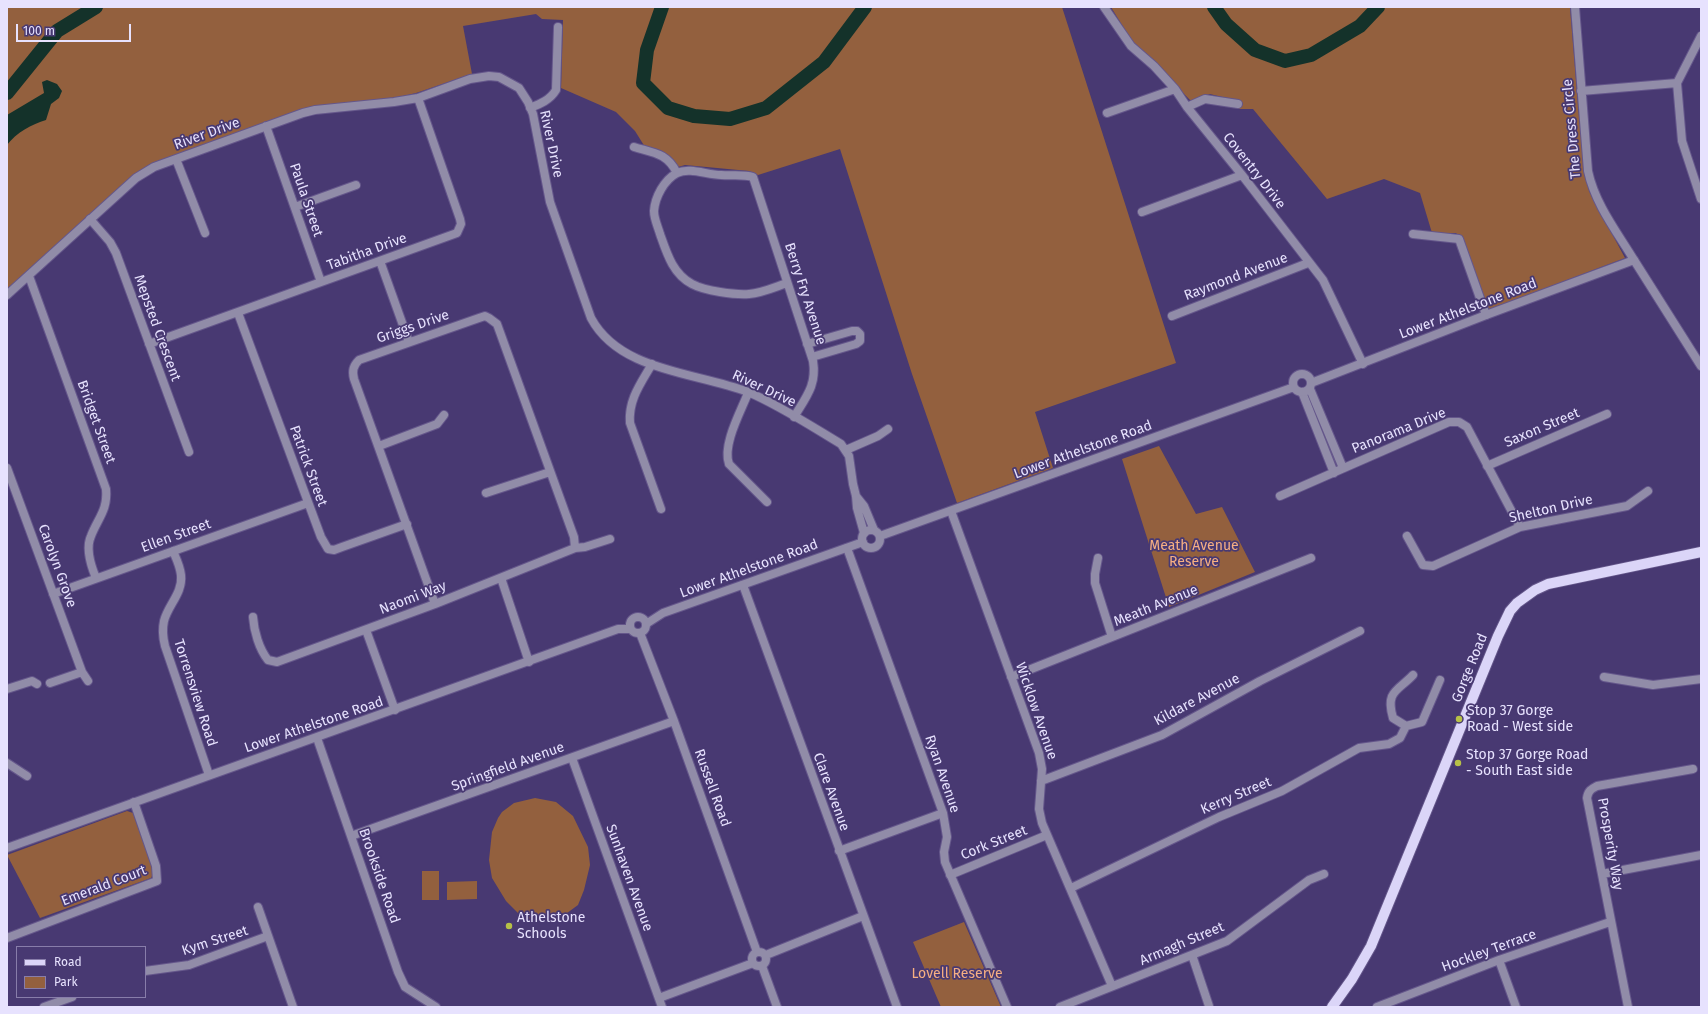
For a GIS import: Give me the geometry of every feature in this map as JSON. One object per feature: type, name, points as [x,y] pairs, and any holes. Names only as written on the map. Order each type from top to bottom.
[{"type":"main road","name":"Gorge Road","points":[[1332,1007],[1352,979],[1371,946],[1495,643],[1510,611],[1524,596],[1548,584],[1701,552]]},
{"type":"street","name":"Coventry Drive","points":[[1104,7],[1131,46],[1154,66],[1175,89],[1187,107],[1242,175],[1308,263],[1323,280],[1363,364]]},
{"type":"street","name":"The Dress Circle","points":[[1575,7],[1588,171],[1591,185],[1596,198],[1701,366]]},
{"type":"street","points":[[530,108],[544,102],[554,94],[556,90],[558,27]]},
{"type":"street","points":[[1701,36],[1677,84],[1682,141],[1701,199]]},
{"type":"street","name":"River Drive","points":[[7,295],[136,178],[154,167],[266,126],[316,110],[387,103],[418,98],[470,78],[489,76],[499,77],[513,84],[524,95],[530,108],[550,202],[591,318],[597,330],[610,343],[633,358],[729,385],[748,393],[794,417],[840,444],[846,450]]},
{"type":"street","points":[[1581,91],[1677,84]]},
{"type":"street","points":[[1107,113],[1175,89]]},
{"type":"street","name":"Tabitha Drive","points":[[149,344],[457,233],[460,229],[460,219],[418,98]]},
{"type":"street","points":[[1187,107],[1205,99],[1238,104]]},
{"type":"street","name":"Paula Street","points":[[266,126],[321,282]]},
{"type":"street","points":[[634,147],[665,157],[677,173],[672,176],[662,188],[654,211],[655,220],[669,259],[683,278],[701,287],[749,294],[787,283]]},
{"type":"street","points":[[176,159],[205,233]]},
{"type":"street","name":"Berry Fry Avenue","points":[[677,173],[691,171],[720,175],[745,175],[754,177],[812,357],[814,370],[813,384],[794,417]]},
{"type":"street","points":[[1142,212],[1242,175]]},
{"type":"street","points":[[295,207],[356,185]]},
{"type":"street","name":"Mepsted Crescent","points":[[90,219],[110,242],[116,253],[188,452]]},
{"type":"street","points":[[1413,234],[1459,239],[1486,315]]},
{"type":"street","name":"Lower Athelstone Road","points":[[1308,388],[1363,364],[1486,315],[1634,260]]},
{"type":"street","points":[[380,261],[409,342]]},
{"type":"street","name":"Raymond Avenue","points":[[1172,316],[1308,263]]},
{"type":"street","name":"Bridget Street","points":[[29,276],[106,489],[107,500],[105,509],[90,537],[90,563],[96,578]]},
{"type":"street","name":"Patrick Street","points":[[238,313],[308,503],[321,537],[328,549],[334,550],[342,548],[407,524]]},
{"type":"street","name":"Griggs Drive","points":[[435,604],[354,379],[353,369],[358,360],[484,316],[497,324],[574,537],[575,548]]},
{"type":"street","points":[[807,344],[852,331],[857,331],[860,334],[860,341],[856,344],[812,357]]},
{"type":"street","points":[[652,364],[633,397],[629,413],[630,422],[662,509]]},
{"type":"street","points":[[1308,388],[1296,390],[1294,387],[1295,378],[1301,374],[1307,376],[1308,388],[1334,473]]},
{"type":"street","name":"Lower Athelstone Road","points":[[877,533],[951,511],[1294,387]]},
{"type":"street","points":[[1308,388],[1343,468]]},
{"type":"street","points":[[748,393],[729,441],[727,458],[729,464],[767,502]]},
{"type":"street","name":"Saxon Street","points":[[1487,466],[1607,414]]},
{"type":"street","points":[[379,446],[436,424],[444,415]]},
{"type":"street","name":"Panorama Drive","points":[[1280,496],[1449,422],[1459,422],[1467,428],[1520,527]]},
{"type":"street","points":[[856,496],[864,506],[877,533],[880,542],[874,548],[868,548],[863,542],[864,533],[857,508],[849,456],[846,450],[878,436],[888,429]]},
{"type":"street","name":"Carolyn Grove","points":[[7,468],[82,672],[88,681]]},
{"type":"street","points":[[486,493],[550,472]]},
{"type":"street","name":"Shelton Drive","points":[[1407,536],[1423,565],[1434,566],[1520,527],[1627,506],[1648,490]]},
{"type":"street","name":"Ellen Street","points":[[53,594],[308,503]]},
{"type":"street","name":"Wicklow Avenue","points":[[951,511],[1039,753],[1042,768],[1039,809],[1042,823],[1112,986]]},
{"type":"street","points":[[864,533],[868,531],[877,533]]},
{"type":"street","name":"Naomi Way","points":[[253,617],[254,626],[263,654],[268,660],[277,662],[435,604],[575,548],[585,548],[610,539]]},
{"type":"street","name":"Lower Athelstone Road","points":[[646,624],[663,613],[863,542]]},
{"type":"street","name":"Ryan Avenue","points":[[847,548],[943,813],[947,837],[944,852],[945,862],[1007,1007]]},
{"type":"street","name":"Torrensview Road","points":[[173,551],[181,574],[181,582],[179,590],[164,621],[163,636],[165,646],[209,775]]},
{"type":"street","points":[[1098,558],[1095,583],[1112,637]]},
{"type":"street","name":"Meath Avenue","points":[[1011,677],[1311,558]]},
{"type":"street","points":[[501,578],[529,662]]},
{"type":"street","name":"Clare Avenue","points":[[743,585],[897,1007]]},
{"type":"street","points":[[635,618],[641,618],[646,624],[645,630],[640,633],[634,632],[630,628],[631,622],[635,618]]},
{"type":"street","name":"Lower Athelstone Road","points":[[7,848],[618,629],[630,628]]},
{"type":"street","points":[[366,630],[394,710]]},
{"type":"street","name":"Kildare Avenue","points":[[1042,781],[1162,735],[1260,681],[1360,631]]},
{"type":"street","name":"Russell Road","points":[[640,633],[674,721],[757,952]]},
{"type":"street","points":[[50,683],[82,672]]},
{"type":"street","points":[[1406,726],[1393,718],[1391,702],[1398,686],[1413,675]]},
{"type":"street","points":[[1604,677],[1653,685],[1701,679]]},
{"type":"street","name":"Kerry Street","points":[[1071,888],[1219,817],[1282,791],[1359,748],[1389,744],[1400,738],[1406,726],[1422,722],[1440,680]]},
{"type":"street","points":[[7,689],[32,681],[37,684]]},
{"type":"street","name":"Springfield Avenue","points":[[351,836],[674,721]]},
{"type":"street","name":"Brookside Road","points":[[317,738],[398,972],[405,987],[436,1007]]},
{"type":"street","name":"Sunhaven Avenue","points":[[572,758],[662,1007]]},
{"type":"street","points":[[7,763],[27,776]]},
{"type":"street","name":"Prosperity Way","points":[[1628,1007],[1610,922],[1587,798],[1588,792],[1597,786],[1692,769]]},
{"type":"street","name":"Emerald Court","points":[[7,938],[157,881],[156,866],[134,802]]},
{"type":"street","points":[[839,851],[943,813]]},
{"type":"street","name":"Cork Street","points":[[950,874],[1047,835]]},
{"type":"street","points":[[1602,874],[1701,855]]},
{"type":"street","name":"Armagh Street","points":[[1060,1007],[1227,941],[1309,880],[1324,874]]},
{"type":"street","points":[[258,907],[293,1007]]},
{"type":"street","points":[[766,955],[863,916]]},
{"type":"street","name":"Hockley Terrace","points":[[1377,1007],[1398,1004],[1499,960],[1610,922]]},
{"type":"street","name":"Kym Street","points":[[146,971],[189,965],[268,936]]},
{"type":"street","points":[[753,963],[752,958],[757,952],[762,952],[766,955]]},
{"type":"street","points":[[753,963],[756,966],[762,966],[766,962],[766,955]]},
{"type":"street","points":[[1192,955],[1209,1006]]},
{"type":"street","points":[[1499,960],[1516,1007]]},
{"type":"street","points":[[659,998],[753,963]]},
{"type":"street","points":[[762,966],[777,1007]]},
{"type":"street","points":[[44,1007],[69,998]]},
{"type":"green space","points":[[7,7],[1062,7],[1176,363],[1035,412],[1053,468],[957,503],[912,374],[840,149],[758,175],[749,171],[685,165],[678,167],[664,154],[645,147],[635,131],[616,112],[561,88],[563,20],[542,19],[536,14],[463,26],[472,74],[416,93],[391,99],[315,106],[154,164],[7,290]]},
{"type":"green space","points":[[1111,7],[1570,7],[1579,117],[1589,191],[1625,258],[1488,310],[1463,240],[1456,233],[1432,233],[1420,193],[1384,179],[1327,199],[1253,109],[1238,109],[1238,101],[1210,94],[1191,101],[1131,40]]},
{"type":"green space","name":"Meath Avenue Reserve","points":[[1159,446],[1196,514],[1222,507],[1255,572],[1169,607],[1122,459]]},
{"type":"green space","points":[[535,798],[556,802],[573,816],[588,847],[590,865],[584,890],[578,905],[563,916],[534,921],[520,915],[506,901],[492,878],[489,860],[492,832],[502,812],[514,803]]},
{"type":"green space","points":[[127,811],[133,813],[154,872],[151,878],[40,918],[7,855]]},
{"type":"green space","points":[[422,871],[439,871],[439,900],[422,900]]},
{"type":"green space","points":[[477,881],[477,899],[447,900],[447,882]]},
{"type":"green space","name":"Lovell Reserve","points":[[964,922],[1001,1007],[941,1007],[913,942]]},
{"type":"shaded area","points":[[47,80],[57,84],[62,91],[59,98],[51,104],[46,120],[25,130],[7,145],[7,115],[44,93],[42,82]]},
{"type":"waterway","points":[[7,93],[57,31],[96,7]]},
{"type":"waterway","points":[[662,7],[647,50],[643,83],[668,108],[694,116],[730,119],[766,108],[824,62],[865,7]]},
{"type":"waterway","points":[[1214,7],[1226,24],[1255,50],[1285,61],[1311,55],[1360,26],[1378,7]]},
{"type":"place","name":"Stop 37 Gorge Road - West side","points":[[1459,719]]},
{"type":"place","name":"Stop 37 Gorge Road - South East side","points":[[1458,763]]},
{"type":"place","name":"Athelstone Schools","points":[[509,926]]}]
